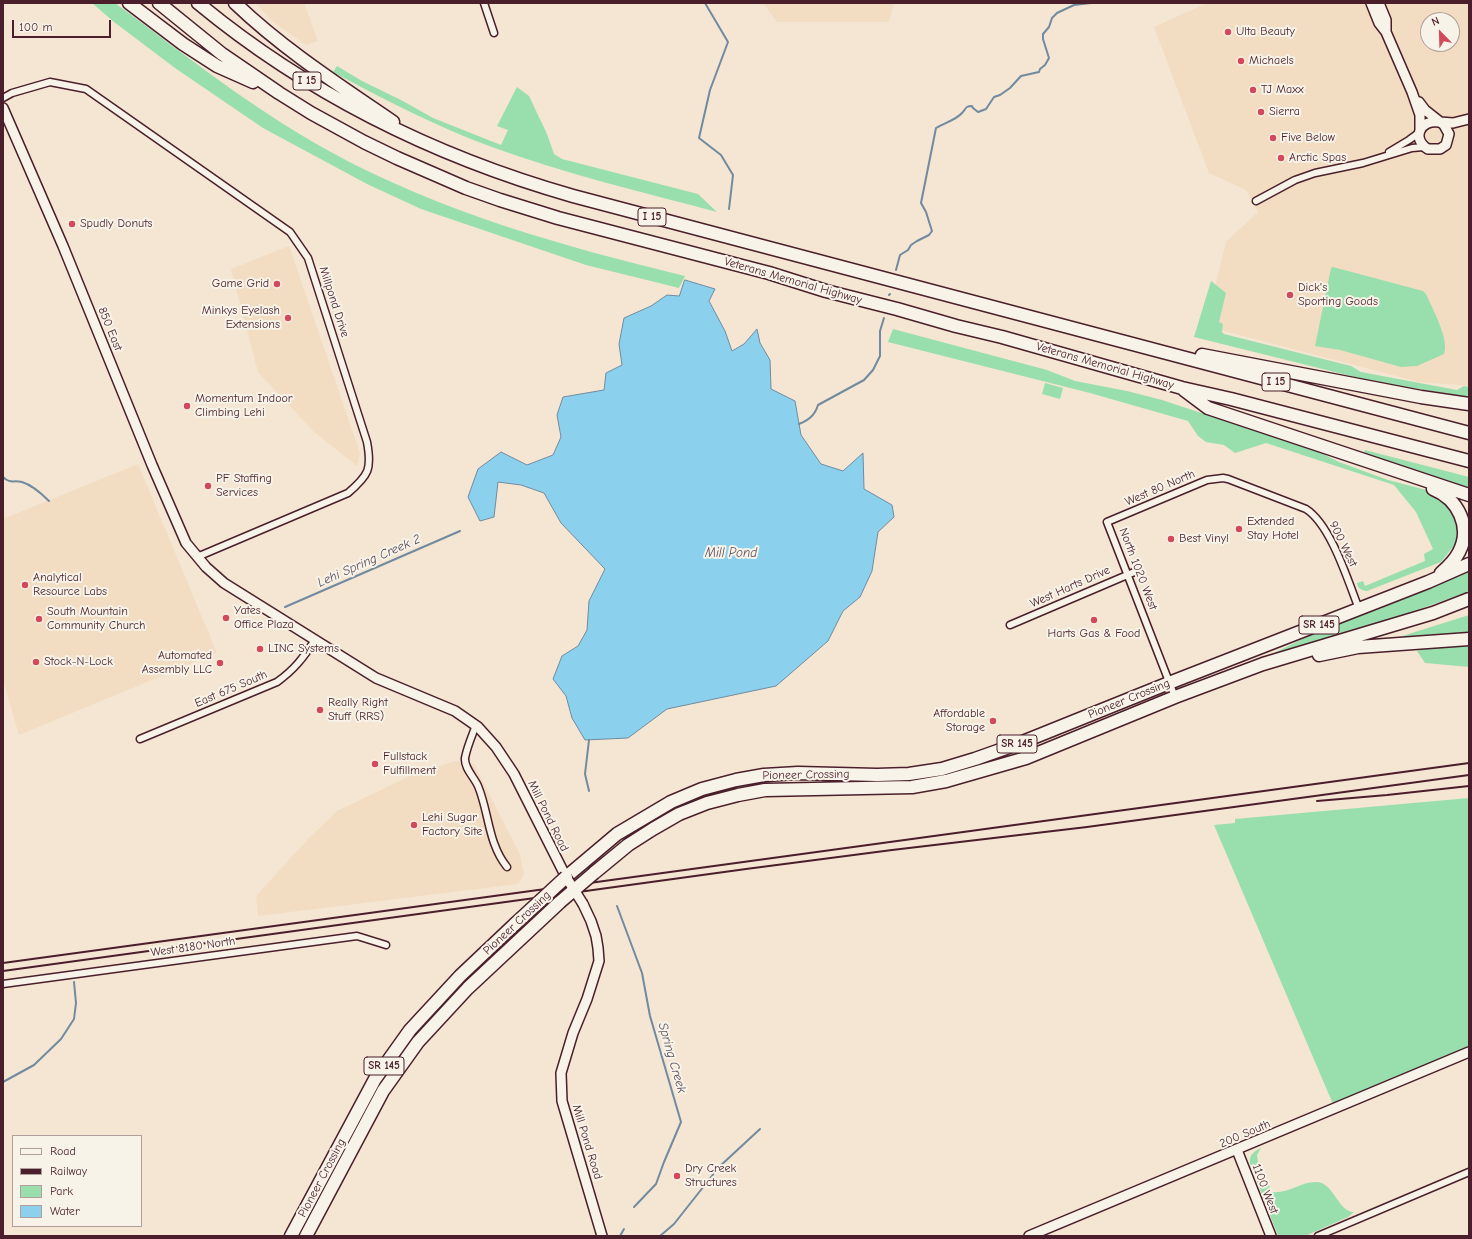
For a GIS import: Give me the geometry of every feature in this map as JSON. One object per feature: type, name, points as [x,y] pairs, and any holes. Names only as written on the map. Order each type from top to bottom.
[{"type":"highway","points":[[129,3],[183,44],[217,66],[279,93]]},
{"type":"highway","name":"Veterans Memorial Highway","points":[[160,3],[222,54],[279,93],[332,125],[397,158],[466,188],[523,208],[769,273],[826,291],[1002,337],[1182,388],[1231,399],[1469,462]]},
{"type":"highway","name":"Veterans Memorial Highway","points":[[198,3],[246,40],[306,80],[369,117],[426,144],[503,175],[573,196],[1469,433]]},
{"type":"highway","points":[[235,3],[260,27],[307,63],[426,144]]},
{"type":"highway","points":[[1084,331],[1366,387],[1469,404]]},
{"type":"highway","points":[[1182,388],[1208,408],[1469,495]]},
{"type":"highway","points":[[1350,455],[1367,466],[1434,489],[1446,496],[1459,510],[1464,529],[1460,551],[1447,567],[1428,582]]},
{"type":"highway","name":"Pioneer Crossing","points":[[291,1236],[379,1072],[410,1030],[460,976],[566,877],[617,834],[671,802],[702,789],[736,780],[764,775],[798,773],[877,775],[910,774],[942,769],[1020,743],[1428,582],[1469,564]]},
{"type":"highway","name":"Pioneer Crossing","points":[[306,1236],[383,1091],[418,1042],[468,988],[574,890],[628,845],[679,814],[707,803],[765,790],[912,787],[946,781],[1026,758],[1175,697],[1281,658],[1440,611],[1469,600]]},
{"type":"highway","points":[[1175,697],[1188,697],[1202,694],[1270,669],[1336,651],[1373,645],[1469,639]]},
{"type":"street","points":[[484,3],[494,33]]},
{"type":"street","points":[[1371,3],[1379,23],[1386,32],[1412,92],[1420,115],[1419,137],[1424,146],[1431,150],[1440,149],[1446,144],[1456,129],[1469,120]]},
{"type":"street","points":[[1379,3],[1386,20],[1386,32]]},
{"type":"street","name":"Millpond Drive","points":[[3,98],[12,93],[50,82],[86,89],[290,232],[308,258],[367,442],[371,460],[367,472],[359,483],[348,492],[197,557]]},
{"type":"street","points":[[1412,92],[1425,110],[1447,129],[1448,140]]},
{"type":"street","name":"850 East","points":[[3,108],[63,246],[152,465],[186,543],[197,557]]},
{"type":"street","points":[[1382,156],[1409,140],[1420,131],[1422,126],[1428,122],[1453,123],[1469,120]]},
{"type":"street","points":[[1256,200],[1295,180],[1317,172],[1363,163],[1382,156],[1424,146]]},
{"type":"street","name":"West 80 North","points":[[1108,522],[1207,480],[1223,478]]},
{"type":"street","name":"900 West","points":[[1223,478],[1306,509],[1316,517],[1322,524],[1338,557],[1359,609]]},
{"type":"street","name":"North 1020 West","points":[[1108,522],[1175,697]]},
{"type":"street","name":"Mill Pond Road","points":[[197,557],[213,575],[224,583],[376,678],[455,711],[476,725],[496,747],[514,774],[566,877],[583,904],[596,936],[599,961],[587,999],[573,1033],[561,1072],[562,1101],[602,1236]]},
{"type":"street","name":"West Harts Drive","points":[[1010,626],[1139,570]]},
{"type":"street","name":"East 675 South","points":[[140,739],[277,682],[290,672],[301,660],[315,640]]},
{"type":"street","points":[[476,725],[465,758],[466,765],[477,784],[483,799],[491,837],[501,860],[507,867]]},
{"type":"street","name":"West 8180 North","points":[[3,984],[358,936],[386,945]]},
{"type":"street","name":"200 South","points":[[1029,1236],[1469,1052]]},
{"type":"street","name":"1100 West","points":[[1237,1150],[1271,1236]]},
{"type":"street","points":[[1318,1236],[1469,1172]]},
{"type":"shaded area","points":[[256,3],[304,3],[318,41],[306,45],[272,21]]},
{"type":"shaded area","points":[[763,3],[894,3],[889,22],[777,22]]},
{"type":"shaded area","points":[[1207,3],[1469,3],[1469,386],[1419,382],[1205,326],[1226,242],[1258,212],[1246,190],[1209,173],[1154,27]]},
{"type":"shaded area","points":[[289,246],[360,453],[357,466],[313,431],[258,372],[231,269]]},
{"type":"shaded area","points":[[138,464],[217,653],[19,735],[3,680],[3,519]]},
{"type":"shaded area","name":"Lehi Sugar Factory Site","points":[[455,761],[474,764],[520,855],[524,874],[518,884],[258,916],[256,896],[308,839],[337,811],[410,776]]},
{"type":"green space","points":[[92,3],[115,3],[193,62],[273,117],[329,151],[371,173],[414,192],[502,225],[639,265],[685,276],[679,288],[586,265],[421,209],[367,184],[263,128],[175,68],[114,22]]},
{"type":"green space","points":[[337,66],[362,81],[433,118],[501,145],[508,130],[497,126],[517,87],[529,96],[547,134],[554,154],[562,159],[698,194],[717,212],[576,174],[492,147],[451,131],[372,93],[333,72]]},
{"type":"green space","points":[[1333,267],[1423,291],[1426,294],[1436,315],[1443,333],[1445,341],[1444,354],[1417,366],[1401,367],[1340,350],[1315,346],[1331,268]]},
{"type":"green space","points":[[1211,281],[1226,293],[1219,322],[1223,324],[1222,332],[1224,334],[1351,366],[1361,372],[1457,390],[1464,386],[1469,387],[1469,397],[1375,382],[1194,337]]},
{"type":"green space","points":[[893,329],[1047,370],[1075,381],[1127,391],[1162,400],[1319,452],[1339,462],[1388,480],[1430,491],[1452,508],[1458,527],[1458,538],[1455,548],[1452,548],[1441,562],[1367,591],[1362,590],[1358,587],[1357,583],[1363,581],[1365,586],[1425,561],[1424,554],[1433,549],[1416,512],[1394,485],[1266,443],[1235,453],[1224,445],[1206,442],[1198,436],[1188,421],[1090,393],[888,342]]},
{"type":"green space","points":[[1045,383],[1063,388],[1060,399],[1042,394]]},
{"type":"green space","points":[[1365,450],[1469,477],[1469,489],[1364,453]]},
{"type":"green space","points":[[1469,570],[1469,590],[1465,593],[1357,631],[1264,658],[1341,620]]},
{"type":"green space","points":[[1469,615],[1469,633],[1396,638]]},
{"type":"green space","points":[[1469,645],[1469,667],[1425,663],[1417,651],[1425,648]]},
{"type":"green space","points":[[1469,798],[1469,1048],[1333,1104],[1214,825],[1235,823],[1235,819]]},
{"type":"green space","points":[[1261,1148],[1257,1155],[1258,1162],[1272,1192],[1284,1191],[1306,1183],[1317,1182],[1328,1187],[1344,1207],[1349,1211],[1354,1212],[1348,1217],[1305,1236],[1278,1236],[1250,1163],[1252,1154]]},
{"type":"water","name":"Mill Pond","points":[[685,280],[715,289],[709,301],[725,331],[732,351],[744,344],[757,329],[760,343],[770,360],[771,389],[795,401],[801,435],[821,464],[843,471],[863,453],[864,489],[892,505],[894,517],[878,532],[872,571],[860,597],[843,611],[828,641],[776,686],[667,709],[628,738],[585,740],[572,718],[566,696],[553,679],[562,656],[578,646],[587,630],[589,601],[605,569],[561,523],[544,493],[521,485],[498,482],[494,517],[480,521],[468,497],[478,469],[501,452],[527,465],[553,455],[561,437],[557,415],[563,397],[604,390],[606,373],[622,365],[619,344],[624,318],[651,306],[667,295],[679,296]]},
{"type":"waterway","points":[[705,3],[728,42],[710,90],[699,138],[721,155],[733,175],[729,209]]},
{"type":"waterway","points":[[896,270],[900,255],[908,250],[911,245],[929,235],[932,231],[926,212],[921,203],[936,128],[957,118],[968,107],[972,106],[978,112],[986,109],[994,97],[1010,88],[1021,76],[1039,72],[1049,58],[1043,39],[1043,34],[1049,27],[1052,18],[1057,13],[1074,5],[1091,3]]},
{"type":"waterway","points":[[799,424],[811,417],[818,405],[864,380],[873,370],[880,356],[880,331],[884,318]]},
{"type":"waterway","points":[[3,477],[10,481],[22,482],[29,485],[49,501]]},
{"type":"waterway","name":"Lehi Spring Creek 2","points":[[285,607],[460,531]]},
{"type":"waterway","name":"Spring Creek","points":[[589,740],[585,774],[589,791]]},
{"type":"waterway","name":"Spring Creek","points":[[617,906],[642,973],[650,1016],[681,1122],[656,1184],[634,1207]]},
{"type":"waterway","points":[[3,1082],[34,1065],[61,1039],[74,1019],[76,1003],[74,982]]},
{"type":"waterway","points":[[660,1236],[674,1224],[719,1167],[760,1129]]},
{"type":"waterway","name":"Spring Creek","points":[[620,1236],[624,1229]]},
{"type":"railway","points":[[3,963],[1469,763]]},
{"type":"railway","points":[[3,971],[746,869],[1087,827],[1469,775]]},
{"type":"railway","points":[[1317,801],[1469,786]]},
{"type":"place","name":"Ulta Beauty","points":[[1228,32]]},
{"type":"place","name":"Michaels","points":[[1241,61]]},
{"type":"place","name":"TJ Maxx","points":[[1253,90]]},
{"type":"place","name":"Sierra","points":[[1261,112]]},
{"type":"place","name":"Five Below","points":[[1273,138]]},
{"type":"place","name":"Arctic Spas","points":[[1281,158]]},
{"type":"place","name":"Spudly Donuts","points":[[72,224]]},
{"type":"place","name":"Game Grid","points":[[277,284]]},
{"type":"place","name":"Dick's Sporting Goods","points":[[1290,295]]},
{"type":"place","name":"Minkys Eyelash Extensions","points":[[288,318]]},
{"type":"place","name":"Momentum Indoor Climbing Lehi","points":[[187,406]]},
{"type":"place","name":"PF Staffing Services","points":[[208,486]]},
{"type":"place","name":"Extended Stay Hotel","points":[[1239,529]]},
{"type":"place","name":"Best Vinyl","points":[[1171,539]]},
{"type":"place","name":"Analytical Resource Labs","points":[[25,585]]},
{"type":"place","name":"Yates Office Plaza","points":[[226,618]]},
{"type":"place","name":"South Mountain Community Church","points":[[39,619]]},
{"type":"place","name":"Harts Gas & Food","points":[[1094,620]]},
{"type":"place","name":"LINC Systems","points":[[260,649]]},
{"type":"place","name":"Stock-N-Lock","points":[[36,662]]},
{"type":"place","name":"Automated Assembly LLC","points":[[220,663]]},
{"type":"place","name":"Really Right Stuff (RRS)","points":[[320,710]]},
{"type":"place","name":"Affordable Storage","points":[[993,721]]},
{"type":"place","name":"Fullstack Fulfillment","points":[[375,764]]},
{"type":"place","name":"Lehi Sugar Factory Site","points":[[414,825]]},
{"type":"place","name":"Dry Creek Structures","points":[[677,1176]]}]
